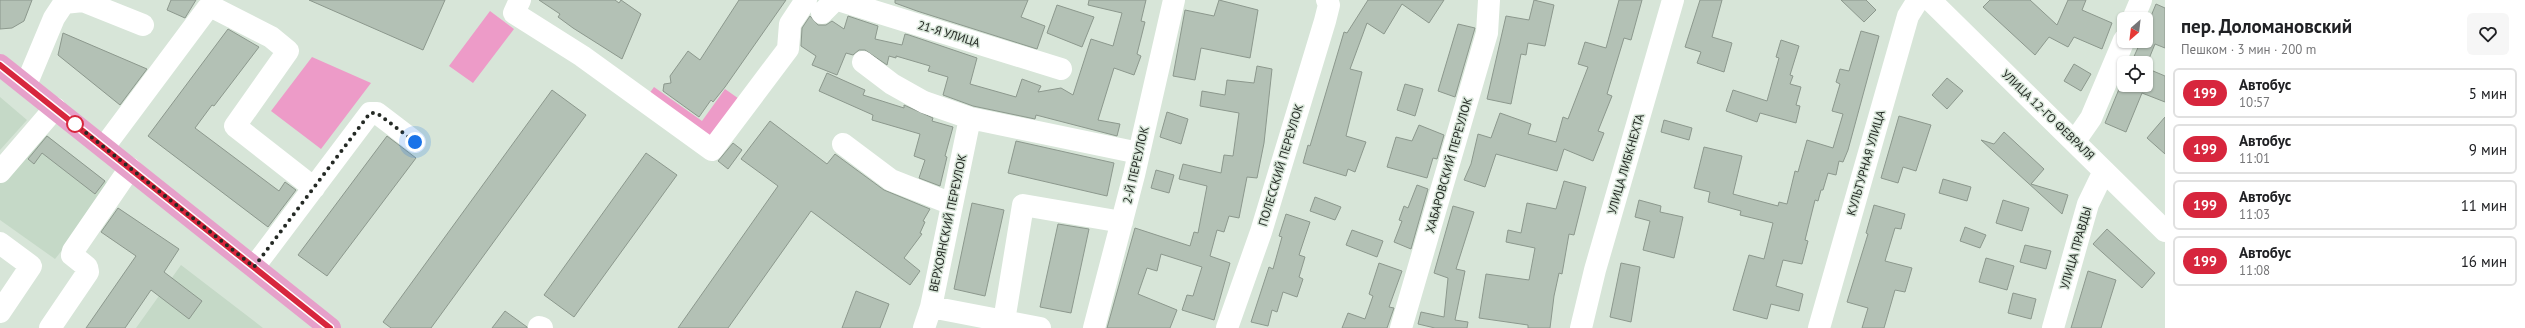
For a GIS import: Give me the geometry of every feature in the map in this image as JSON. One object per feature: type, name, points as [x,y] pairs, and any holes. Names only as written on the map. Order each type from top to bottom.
[{"type":"main road","points":[[0,65],[330,328]]},
{"type":"street","points":[[520,0],[514,13],[582,56],[712,150],[788,49],[790,24],[825,3]]},
{"type":"street","name":"2-Й ПЕРЕУЛОК","points":[[1094,328],[1139,153],[1174,0]]},
{"type":"street","name":"ПОЛЕССКИЙ ПЕРЕУЛОК","points":[[1226,328],[1261,232],[1325,21],[1329,5],[1327,0]]},
{"type":"street","name":"ХАБАРОВСКИЙ ПЕРЕУЛОК","points":[[1401,328],[1487,33],[1489,0]]},
{"type":"street","name":"УЛИЦА ЛИБКНЕХТА","points":[[1581,328],[1597,262],[1673,0]]},
{"type":"street","name":"КУЛЬТУРНАЯ УЛИЦА","points":[[1819,328],[1908,16],[1918,0]]},
{"type":"street","name":"УЛИЦА 12-ГО ФЕВРАЛЯ","points":[[1930,0],[2165,231]]},
{"type":"street","points":[[2136,12],[2141,0]]},
{"type":"street","points":[[26,85],[54,18],[64,3],[83,1],[143,26]]},
{"type":"street","name":"21-Я УЛИЦА","points":[[825,3],[1061,69]]},
{"type":"street","points":[[104,147],[207,9],[214,8],[271,37],[288,51],[234,126],[314,188]]},
{"type":"street","points":[[2075,141],[2091,118],[2121,48]]},
{"type":"street","points":[[863,62],[892,84],[924,102],[970,118],[1139,153]]},
{"type":"street","points":[[0,172],[55,108]]},
{"type":"street","points":[[248,263],[314,188],[373,112],[415,142]]},
{"type":"street","name":"ВЕРХОЯНСКИЙ ПЕРЕУЛОК","points":[[924,328],[931,307],[970,118]]},
{"type":"street","points":[[843,144],[891,180],[952,204]]},
{"type":"street","points":[[50,328],[88,272],[87,267],[72,255],[73,251],[130,168]]},
{"type":"street","name":"УЛИЦА ПРАВДЫ","points":[[2053,328],[2088,204],[2104,171]]},
{"type":"street","points":[[1004,321],[1024,205],[1122,222]]},
{"type":"street","points":[[248,263],[266,226]]},
{"type":"street","points":[[0,243],[31,266],[0,312]]},
{"type":"street","points":[[931,307],[1040,328]]},
{"type":"shaded area","points":[[490,11],[514,29],[473,83],[449,66]]},
{"type":"shaded area","points":[[312,57],[371,83],[321,149],[271,111]]},
{"type":"shaded area","points":[[654,87],[702,121],[725,89],[742,101],[711,145],[646,98]]},
{"type":"shaded area","points":[[0,97],[27,120],[0,150]]},
{"type":"shaded area","points":[[39,129],[111,186],[103,199],[55,259],[0,220],[0,179]]},
{"type":"shaded area","points":[[181,265],[263,328],[136,328]]},
{"type":"building","points":[[0,0],[32,0],[24,21],[12,28],[0,29]]},
{"type":"building","points":[[171,0],[196,0],[185,18],[167,10]]},
{"type":"building","points":[[309,0],[445,0],[423,50]]},
{"type":"building","points":[[539,0],[615,0],[619,3],[621,0],[641,14],[622,59],[573,28],[558,17],[560,14]]},
{"type":"building","points":[[739,0],[786,0],[725,87],[713,102],[711,100],[699,117],[663,91],[664,84],[671,83],[670,76],[688,51],[700,60]]},
{"type":"building","points":[[895,0],[1028,0],[1021,17],[1045,26],[1037,49],[917,11],[895,3]]},
{"type":"building","points":[[1089,0],[1146,0],[1141,21],[1145,22],[1137,54],[1141,56],[1134,75],[1114,68],[1098,120],[1120,124],[1117,136],[1036,115],[1035,119],[973,106],[943,95],[948,77],[928,71],[930,66],[896,56],[896,58],[889,56],[887,65],[865,50],[859,50],[853,55],[846,53],[837,75],[812,65],[816,56],[801,46],[802,28],[810,16],[818,25],[826,25],[832,21],[844,29],[848,16],[878,26],[875,39],[902,45],[905,34],[977,58],[970,84],[1016,97],[1022,79],[1041,86],[1038,92],[1061,88],[1073,95],[1091,39],[1113,46],[1122,13],[1088,5]]},
{"type":"building","points":[[1219,0],[1258,10],[1250,58],[1201,48],[1195,80],[1173,76],[1185,10],[1214,16]]},
{"type":"building","points":[[1368,0],[1444,0],[1429,23],[1402,4],[1384,34],[1367,23],[1350,69],[1362,72],[1346,136],[1366,142],[1355,172],[1348,169],[1346,176],[1303,163],[1308,145],[1310,146],[1344,32],[1347,33]]},
{"type":"building","points":[[1534,0],[1554,5],[1545,46],[1528,43],[1526,55],[1521,54],[1511,104],[1487,99],[1506,16],[1529,20]]},
{"type":"building","points":[[1619,0],[1642,0],[1631,40],[1624,38],[1607,94],[1612,96],[1598,131],[1604,133],[1593,161],[1564,149],[1557,171],[1496,154],[1485,187],[1464,180],[1471,164],[1478,134],[1491,138],[1500,113],[1531,124],[1528,134],[1556,142],[1563,117],[1568,119],[1588,67],[1578,64],[1585,42],[1606,48]]},
{"type":"building","points":[[1700,0],[1722,0],[1712,37],[1732,43],[1724,72],[1697,63],[1701,52],[1685,47]]},
{"type":"building","points":[[1841,0],[1866,0],[1876,10],[1864,22]]},
{"type":"building","points":[[1990,0],[2030,0],[2057,25],[2068,0],[2086,0],[2082,10],[2112,23],[2102,49],[2074,37],[2068,47],[2049,37],[2035,55],[1983,7]]},
{"type":"building","points":[[2156,4],[2165,8],[2165,48],[2155,44],[2150,56],[2134,56],[2138,48],[2153,48],[2153,12]]},
{"type":"building","points":[[1057,5],[1094,17],[1082,47],[1047,33]]},
{"type":"building","points":[[1458,24],[1475,28],[1455,97],[1438,91]]},
{"type":"building","points":[[228,29],[259,47],[214,106],[212,105],[195,128],[279,191],[285,182],[296,190],[268,227],[148,136]]},
{"type":"building","points":[[1861,31],[1879,36],[1848,150],[1843,162],[1839,161],[1836,175],[1828,173],[1818,201],[1815,200],[1805,240],[1808,241],[1802,264],[1783,260],[1776,286],[1803,294],[1799,311],[1771,304],[1767,319],[1733,310],[1749,255],[1764,259],[1773,223],[1740,215],[1741,211],[1708,202],[1710,192],[1694,188],[1704,147],[1742,156],[1733,194],[1778,206],[1779,202],[1787,204],[1795,171],[1798,172],[1807,140],[1833,148],[1843,114],[1832,111],[1840,84],[1836,82],[1840,69],[1849,71]]},
{"type":"building","points":[[63,33],[147,69],[120,105],[58,55]]},
{"type":"building","points":[[1781,40],[1799,46],[1790,75],[1793,76],[1790,84],[1801,87],[1796,105],[1800,106],[1796,123],[1760,113],[1757,122],[1726,111],[1733,90],[1767,101],[1779,58],[1776,57]]},
{"type":"building","points":[[2074,64],[2091,74],[2081,91],[2064,81]]},
{"type":"building","points":[[1257,66],[1272,69],[1264,143],[1257,178],[1247,177],[1239,218],[1229,216],[1224,232],[1217,230],[1210,256],[1230,263],[1214,320],[1182,310],[1187,295],[1193,296],[1202,267],[1161,254],[1157,271],[1147,268],[1138,294],[1177,310],[1170,328],[1107,328],[1135,228],[1190,246],[1194,232],[1198,233],[1207,186],[1179,179],[1183,164],[1221,173],[1224,155],[1233,156],[1239,113],[1200,106],[1202,91],[1225,95],[1227,80],[1254,83]]},
{"type":"building","points":[[2153,71],[2165,76],[2165,102],[2142,93],[2126,132],[2105,123],[2118,92],[2153,92]]},
{"type":"building","points":[[827,73],[865,90],[863,95],[904,108],[904,105],[933,118],[932,121],[953,127],[945,156],[947,157],[940,186],[919,178],[925,160],[914,156],[920,134],[872,120],[873,115],[819,91]]},
{"type":"building","points":[[1947,78],[1963,91],[1947,109],[1932,95]]},
{"type":"building","points":[[1405,84],[1423,89],[1415,116],[1397,110]]},
{"type":"building","points":[[552,90],[586,115],[431,328],[391,328],[383,322]]},
{"type":"building","points":[[1167,112],[1188,119],[1181,144],[1160,137]]},
{"type":"building","points":[[1899,116],[1931,125],[1916,171],[1903,167],[1898,183],[1881,178]]},
{"type":"building","points":[[2165,117],[2165,154],[2147,138]]},
{"type":"building","points":[[1664,120],[1692,128],[1689,140],[1661,132]]},
{"type":"building","points":[[770,121],[827,164],[835,154],[884,190],[930,209],[923,221],[925,222],[920,233],[922,234],[904,258],[920,271],[910,285],[811,211],[728,328],[678,328],[778,186],[741,159]]},
{"type":"building","points":[[1419,125],[1444,135],[1437,159],[1433,158],[1427,178],[1387,167],[1396,137],[1412,141]]},
{"type":"building","points":[[2004,132],[2044,169],[2031,184],[2068,195],[2062,214],[1981,140],[1994,144]]},
{"type":"building","points":[[47,136],[105,181],[95,194],[42,153],[34,164],[28,159]]},
{"type":"building","points":[[387,136],[416,158],[327,276],[298,255]]},
{"type":"building","points":[[1016,141],[1114,163],[1107,196],[1008,173]]},
{"type":"building","points":[[733,143],[742,150],[728,169],[718,161]]},
{"type":"building","points":[[646,153],[677,175],[574,317],[544,295]]},
{"type":"building","points":[[1156,170],[1174,175],[1169,193],[1151,188]]},
{"type":"building","points":[[1943,179],[1971,187],[1967,201],[1939,193]]},
{"type":"building","points":[[1564,181],[1586,187],[1574,235],[1569,234],[1562,274],[1559,273],[1554,296],[1550,328],[1528,328],[1528,325],[1479,318],[1486,274],[1529,280],[1535,248],[1506,242],[1508,230],[1521,233],[1527,203],[1556,209]]},
{"type":"building","points":[[1417,185],[1428,189],[1411,249],[1394,242],[1402,221],[1399,220],[1404,206],[1408,208]]},
{"type":"building","points":[[1315,197],[1341,207],[1335,220],[1310,211]]},
{"type":"building","points":[[1639,200],[1661,206],[1660,212],[1683,217],[1674,258],[1643,250],[1650,221],[1635,217]]},
{"type":"building","points":[[2003,200],[2029,208],[2022,231],[1996,223]]},
{"type":"building","points":[[972,203],[1004,210],[985,296],[954,289]]},
{"type":"building","points":[[1874,205],[1905,214],[1901,229],[1895,228],[1885,261],[1912,268],[1905,292],[1895,290],[1884,328],[1862,328],[1868,308],[1847,302],[1868,234],[1866,233]]},
{"type":"building","points":[[1453,206],[1474,212],[1456,269],[1465,271],[1455,320],[1468,322],[1467,328],[1435,328],[1418,324],[1421,312],[1444,317],[1448,278],[1434,273]]},
{"type":"building","points":[[118,208],[179,249],[164,272],[202,301],[189,319],[151,290],[125,328],[86,328],[136,256],[101,232]]},
{"type":"building","points":[[1286,214],[1310,222],[1299,255],[1305,257],[1299,277],[1303,279],[1297,297],[1283,292],[1277,312],[1272,310],[1268,326],[1251,322],[1269,267],[1273,269],[1282,237],[1279,236]]},
{"type":"building","points":[[1058,224],[1089,229],[1071,313],[1040,307]]},
{"type":"building","points":[[1965,227],[1986,235],[1980,248],[1960,241]]},
{"type":"building","points":[[2107,229],[2155,273],[2142,288],[2093,244]]},
{"type":"building","points":[[1352,230],[1383,241],[1377,257],[1346,245]]},
{"type":"building","points":[[2025,245],[2051,251],[2046,269],[2020,262]]},
{"type":"building","points":[[1986,258],[2014,266],[2007,290],[1979,282]]},
{"type":"building","points":[[1379,263],[1402,271],[1389,307],[1394,308],[1387,328],[1342,328],[1348,313],[1365,319],[1373,296],[1369,294]]},
{"type":"building","points":[[1621,263],[1640,267],[1631,322],[1610,317]]},
{"type":"building","points":[[2088,271],[2116,280],[2101,328],[2071,328]]},
{"type":"building","points":[[856,291],[889,304],[880,328],[842,328]]},
{"type":"building","points":[[2013,293],[2036,299],[2031,319],[2008,313]]},
{"type":"building","points":[[505,311],[527,327],[527,328],[492,328]]},
{"type":"bus line","name":"199","points":[[0,65],[330,328]]},
{"type":"route","points":[[75,124],[254,267],[370,113],[377,113],[415,142]]}]
